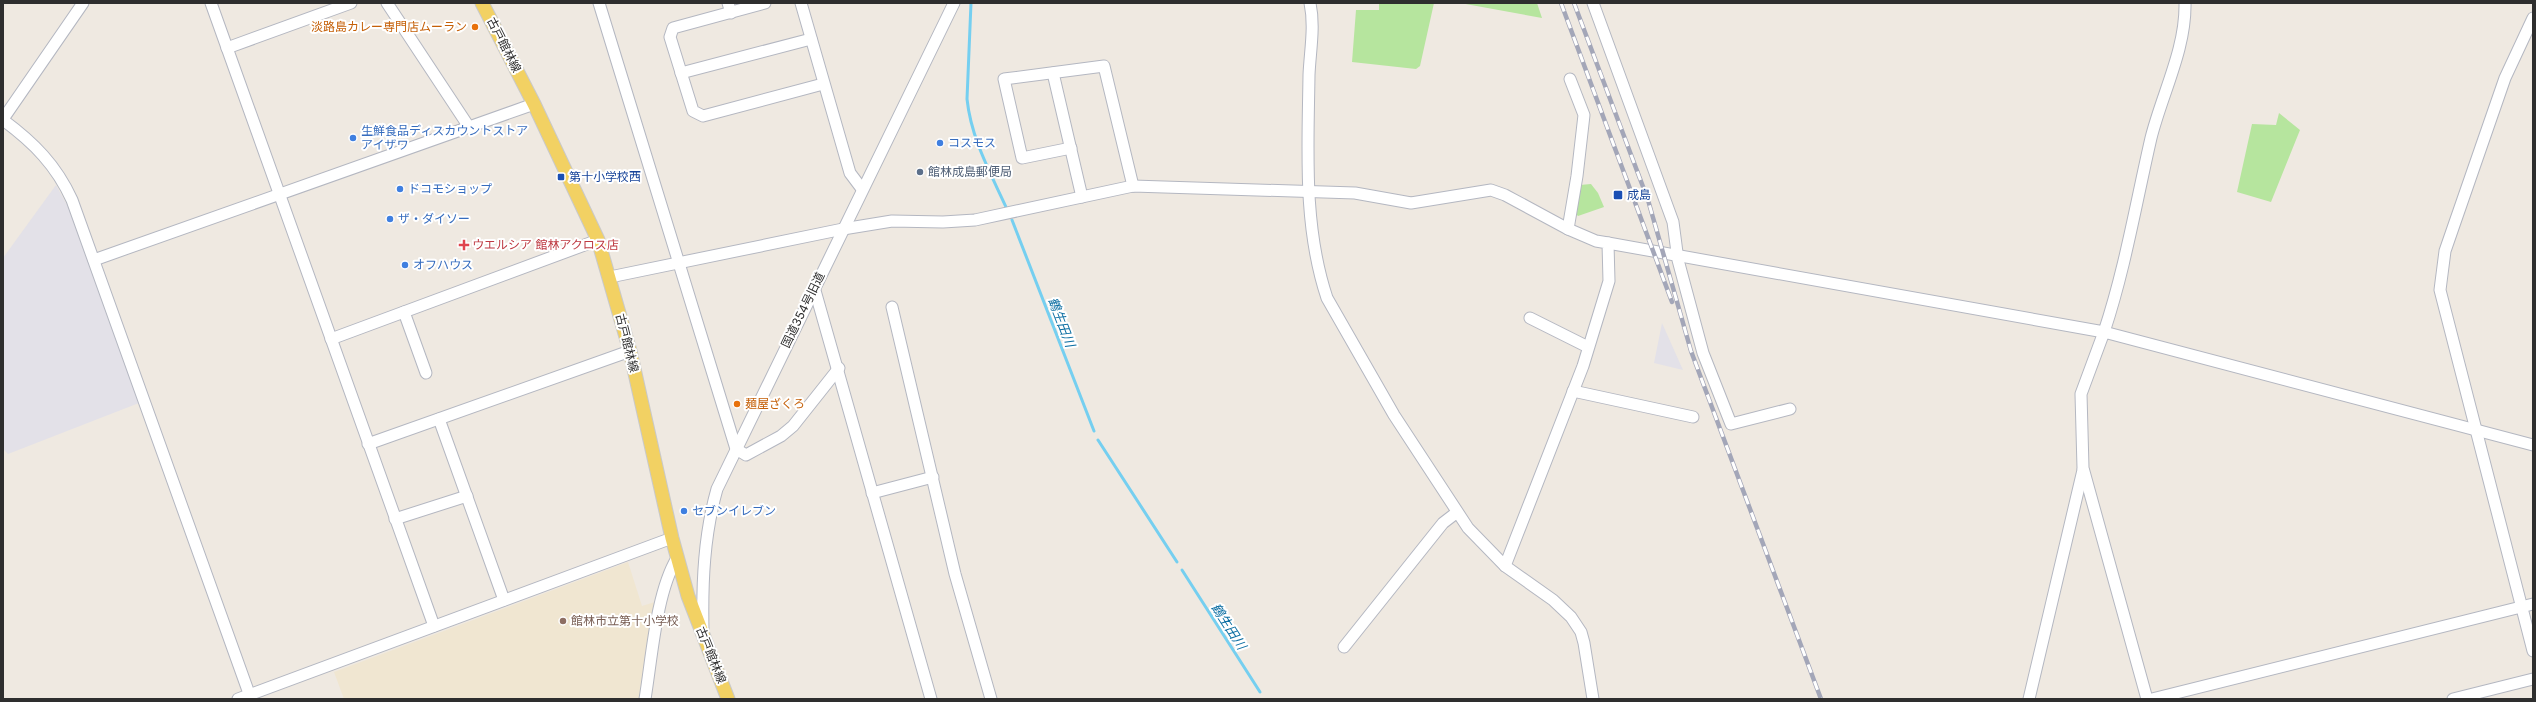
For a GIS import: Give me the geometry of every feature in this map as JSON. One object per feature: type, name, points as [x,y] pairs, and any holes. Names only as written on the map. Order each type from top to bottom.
[{"type":"main road","name":"古戸館林線","points":[[482,3],[534,104],[598,240],[630,351],[677,558],[694,615],[703,631],[728,699]]},
{"type":"street","points":[[83,3],[3,120],[39,149],[58,173],[72,200],[250,697]]},
{"type":"street","points":[[211,3],[434,626]]},
{"type":"street","points":[[227,48],[351,3]]},
{"type":"street","points":[[388,3],[469,127]]},
{"type":"street","points":[[599,3],[677,263],[736,449],[746,455],[781,436],[793,426],[839,368]]},
{"type":"street","points":[[765,3],[730,8],[673,28],[670,36],[692,112],[704,116],[823,84]]},
{"type":"street","points":[[801,3],[823,84],[850,172],[862,189]]},
{"type":"street","name":"国道354号旧道","points":[[703,631],[703,576],[707,531],[717,489],[814,287],[954,3]]},
{"type":"street","points":[[1310,3],[1314,21],[1310,61],[1307,191],[1322,283],[1327,298],[1394,415],[1456,513],[1478,541],[1505,566],[1553,600],[1571,617],[1581,632],[1593,699]]},
{"type":"street","points":[[1593,3],[1670,215],[1703,353],[1731,424],[1790,409]]},
{"type":"street","points":[[2147,699],[2084,468],[2081,394],[2119,286],[2151,138],[2180,42],[2185,3]]},
{"type":"street","points":[[2533,18],[2505,78],[2445,251],[2441,271],[2442,302],[2476,430],[2528,605],[2533,651]]},
{"type":"street","points":[[681,73],[810,38]]},
{"type":"street","points":[[1071,148],[1022,158],[1004,79],[1104,66],[1133,186]]},
{"type":"street","points":[[1053,73],[1082,197]]},
{"type":"street","points":[[1568,229],[1577,176],[1584,116],[1570,79]]},
{"type":"street","points":[[94,260],[534,104]]},
{"type":"street","points":[[610,278],[843,229],[892,221],[943,222],[975,220],[1133,186],[1355,193],[1411,203],[1491,190],[1505,195],[1568,229],[1596,241],[2104,332],[2533,445]]},
{"type":"street","points":[[331,339],[598,240]]},
{"type":"street","points":[[1505,566],[1573,391],[1588,347],[1609,280],[1608,243]]},
{"type":"street","points":[[814,287],[839,368],[872,493],[931,699]]},
{"type":"street","points":[[892,307],[955,574],[991,699]]},
{"type":"street","points":[[404,312],[426,374]]},
{"type":"street","points":[[1530,318],[1588,347]]},
{"type":"street","points":[[368,444],[630,351]]},
{"type":"street","points":[[1573,391],[1693,417]]},
{"type":"street","points":[[439,419],[504,600]]},
{"type":"street","points":[[2029,699],[2084,468]]},
{"type":"street","points":[[872,493],[933,476]]},
{"type":"street","points":[[395,519],[467,496]]},
{"type":"street","points":[[1344,647],[1443,523],[1456,513]]},
{"type":"street","points":[[238,699],[250,697],[434,626],[672,538]]},
{"type":"street","points":[[645,699],[662,599],[669,572],[677,558]]},
{"type":"street","points":[[2152,699],[2528,605]]},
{"type":"street","points":[[2453,699],[2533,679]]},
{"type":"shaded area","points":[[56,185],[68,207],[139,403],[8,454],[3,449],[3,258]]},
{"type":"shaded area","points":[[1662,323],[1683,370],[1654,363]]},
{"type":"shaded area","name":"館林市立第十小学校","points":[[628,562],[642,606],[658,601],[640,699],[344,699],[334,672]]},
{"type":"green space","points":[[1379,3],[1434,3],[1420,66],[1416,69],[1352,62],[1356,10],[1379,10]]},
{"type":"green space","points":[[1460,3],[1537,3],[1542,18]]},
{"type":"green space","points":[[2279,113],[2300,130],[2271,202],[2237,192],[2252,124],[2276,125]]},
{"type":"green space","points":[[1591,184],[1598,193],[1604,207],[1578,216],[1576,214],[1580,185]]},
{"type":"waterway","name":"鶴生田川","points":[[971,3],[967,99],[969,113],[982,154],[1006,207]]},
{"type":"waterway","name":"鶴生田川","points":[[1012,220],[1094,431]]},
{"type":"waterway","name":"鶴生田川","points":[[1098,440],[1177,562]]},
{"type":"waterway","name":"鶴生田川","points":[[1182,570],[1260,692]]},
{"type":"railway","points":[[1561,3],[1672,302]]},
{"type":"railway","points":[[1574,3],[1648,200],[1691,351],[1821,699]]},
{"type":"place","name":"淡路島カレー専門店ムーラン","points":[[475,27]]},
{"type":"place","name":"生鮮食品ディスカウントストア アイザワ","points":[[353,138]]},
{"type":"place","name":"コスモス","points":[[940,143]]},
{"type":"place","name":"館林成島郵便局","points":[[920,172]]},
{"type":"place","name":"第十小学校西","points":[[561,177]]},
{"type":"place","name":"ドコモショップ","points":[[400,189]]},
{"type":"place","name":"成島","points":[[1618,195]]},
{"type":"place","name":"ザ・ダイソー","points":[[390,219]]},
{"type":"place","name":"ウエルシア 館林アクロス店","points":[[464,245]]},
{"type":"place","name":"オフハウス","points":[[405,265]]},
{"type":"place","name":"麺屋ざくろ","points":[[737,404]]},
{"type":"place","name":"セブンイレブン","points":[[684,511]]},
{"type":"place","name":"館林市立第十小学校","points":[[563,621]]}]
